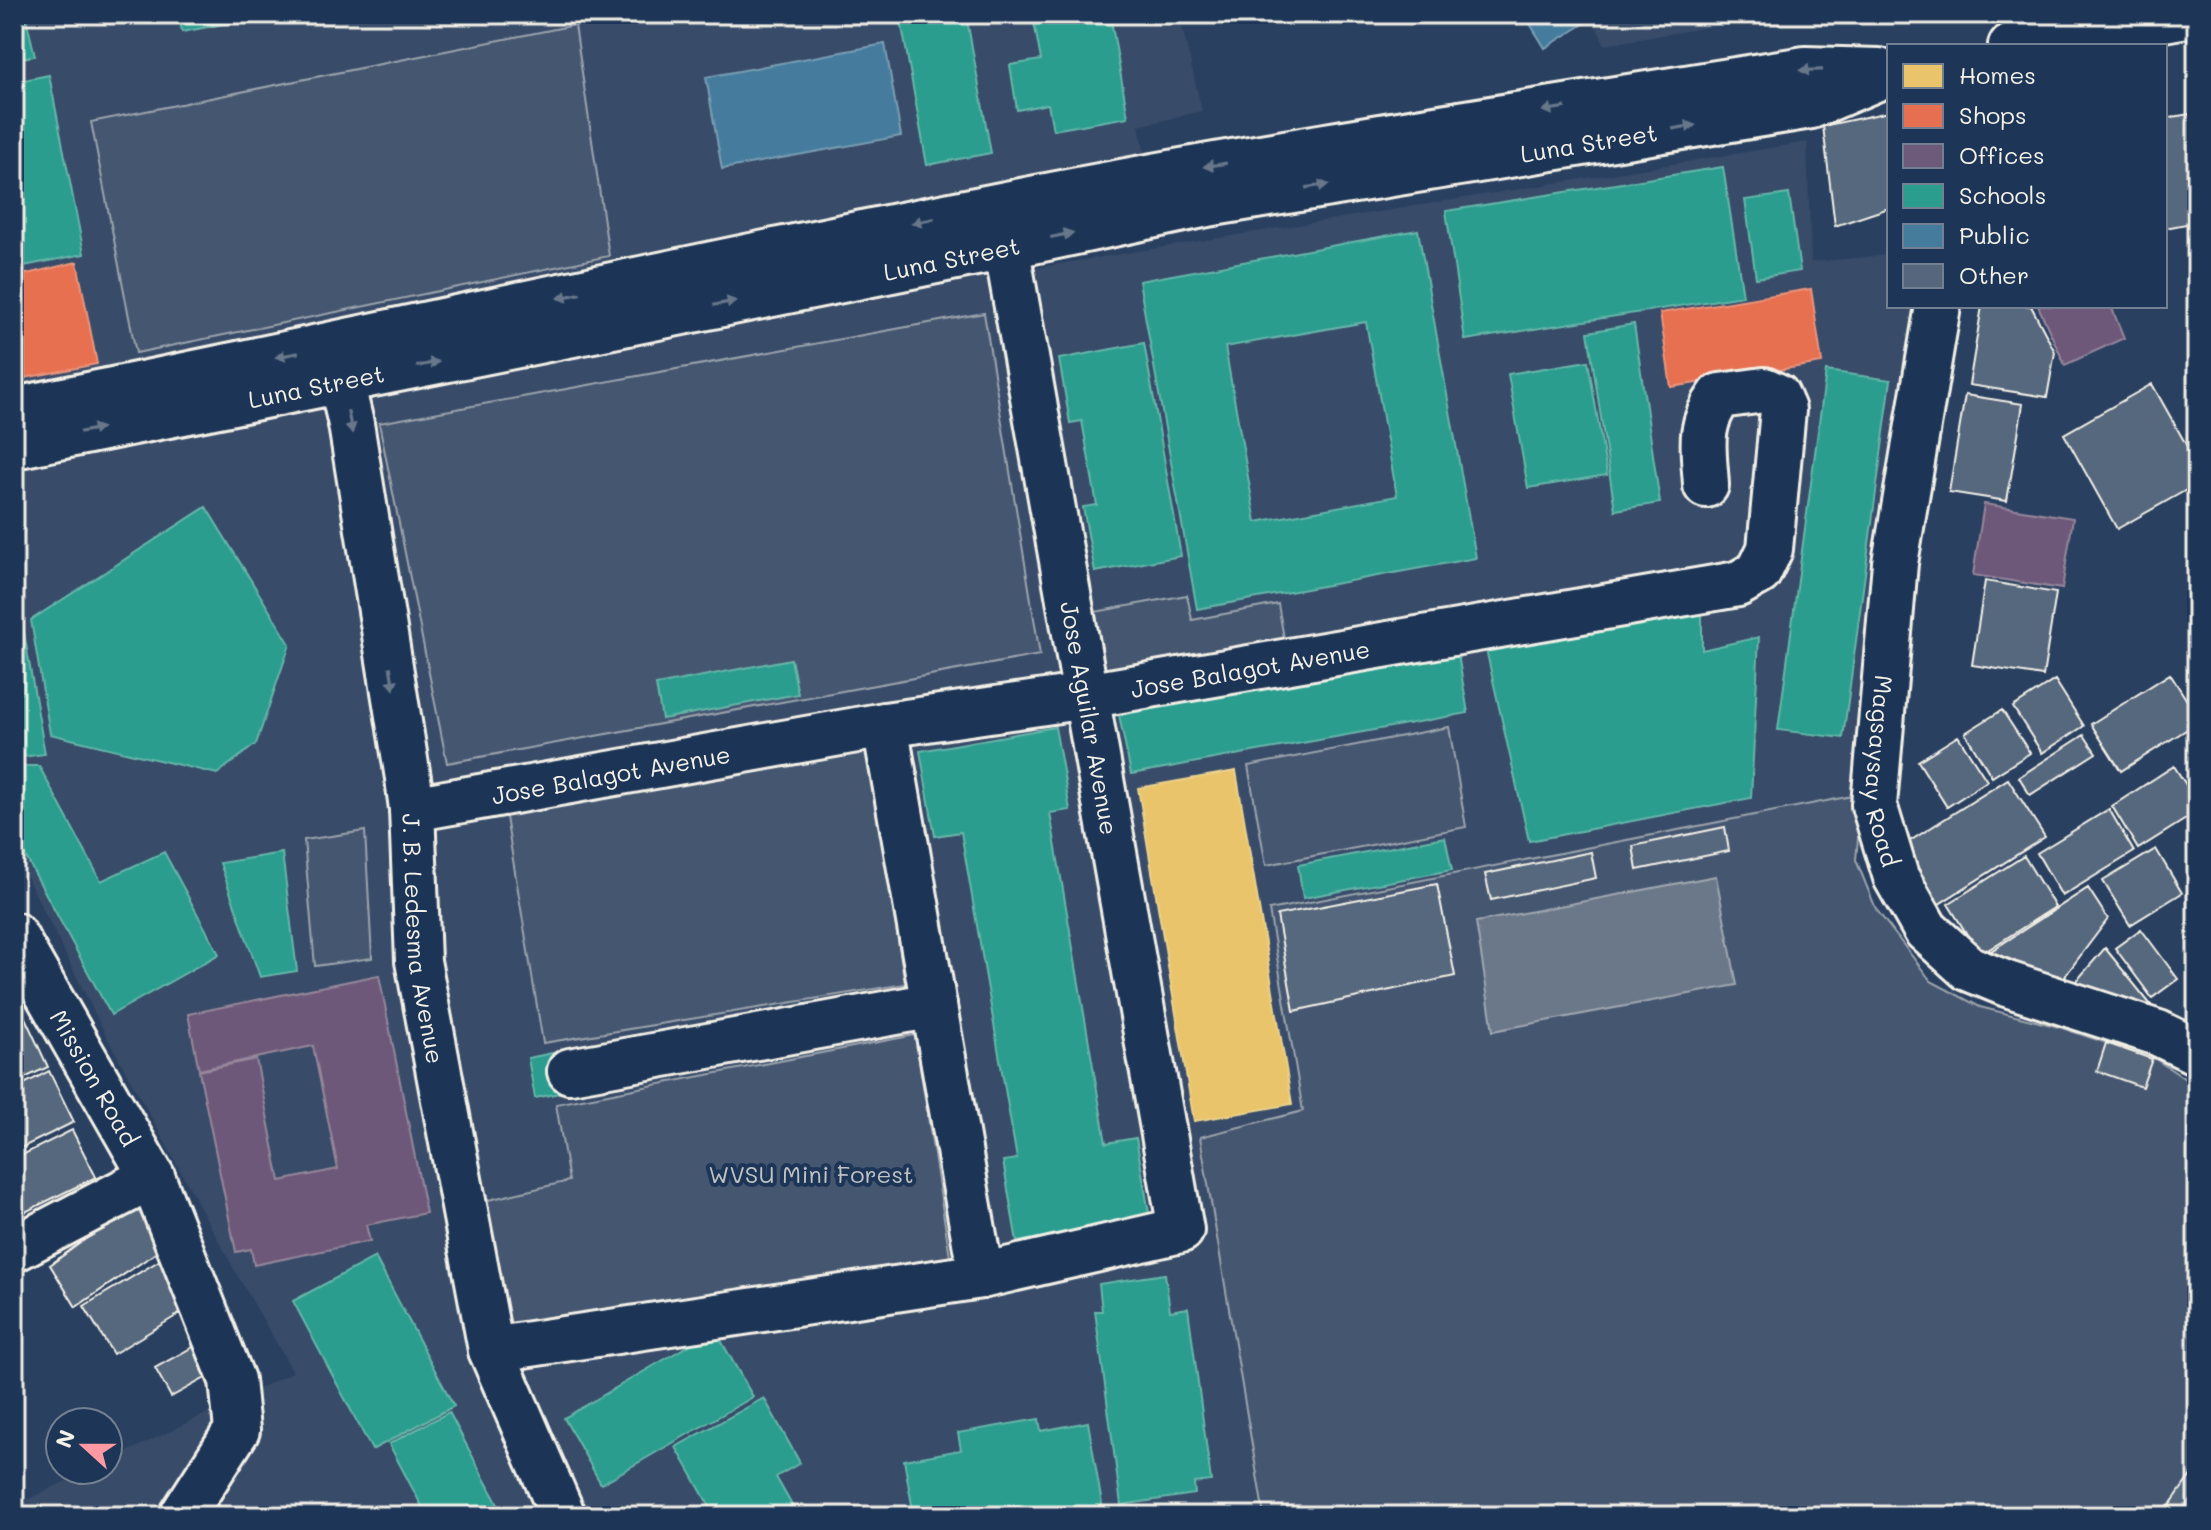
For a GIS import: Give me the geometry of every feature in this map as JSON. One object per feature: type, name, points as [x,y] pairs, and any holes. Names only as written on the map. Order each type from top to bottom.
[{"type":"street","points":[[2022,44],[2192,14]]},
{"type":"street","name":"Luna Street","points":[[14,446],[336,364],[1003,226],[1177,171],[1805,69],[1887,72]]},
{"type":"street","name":"Jose Aguilar Avenue","points":[[981,1276],[1181,1230],[1003,226]]},
{"type":"street","name":"Magsaysay Road","points":[[1938,308],[1895,563],[1874,805],[1896,877],[1926,930],[1968,968],[2007,984],[2158,1033],[2197,1052]]},
{"type":"street","name":"Luna Street","points":[[14,410],[336,364]]},
{"type":"street","name":"J. B. Ledesma Avenue","points":[[336,364],[351,424],[412,809],[418,961],[491,1350],[563,1516]]},
{"type":"street","name":"Jose Balagot Avenue","points":[[412,809],[885,725],[1086,696],[1738,584],[1759,572],[1770,549],[1783,410],[1777,396],[1764,390],[1720,396],[1703,426],[1706,485]]},
{"type":"street","points":[[491,1350],[981,1276],[885,725]]},
{"type":"street","name":"Mission Road","points":[[18,951],[152,1177],[232,1380],[237,1430],[182,1516]]},
{"type":"street","points":[[570,1071],[934,1005]]},
{"type":"street","points":[[14,1249],[152,1177]]},
{"type":"shaded area","points":[[14,14],[1179,14],[1202,111],[1139,126],[1145,154],[14,388]]},
{"type":"shaded area","points":[[1590,14],[1783,14],[1605,45]]},
{"type":"shaded area","points":[[1807,142],[1811,262],[1887,255],[1887,308],[1918,308],[1862,794],[1270,910],[1303,1111],[1200,1137],[1264,1516],[14,1516],[14,1506],[56,1486],[124,1486],[124,1453],[293,1372],[101,1026],[14,851],[14,454],[344,397],[986,276]]},
{"type":"shaded area","points":[[1716,876],[1737,985],[1493,1031],[1476,922]]},
{"type":"green space","points":[[575,25],[609,256],[136,353],[91,122]]},
{"type":"green space","points":[[984,313],[1040,655],[447,763],[379,423]]},
{"type":"green space","points":[[1187,595],[1192,620],[1278,604],[1286,650],[1097,686],[1084,614]]},
{"type":"green space","points":[[1449,727],[1466,827],[1266,865],[1248,766]]},
{"type":"green space","points":[[867,746],[905,984],[543,1043],[505,811]]},
{"type":"green space","points":[[1862,794],[1856,860],[1876,909],[1931,981],[1980,1007],[2059,1027],[2157,1060],[2197,1087],[2197,1516],[1264,1516],[1200,1137],[1303,1111],[1269,910]]},
{"type":"green space","points":[[365,831],[372,958],[315,966],[304,840]]},
{"type":"green space","name":"WVSU Mini Forest","points":[[915,1035],[952,1269],[504,1336],[484,1201],[569,1181],[556,1104]]},
{"type":"building: Homes","points":[[1236,771],[1292,1104],[1194,1121],[1138,788]]},
{"type":"building: Shops","points":[[77,262],[97,364],[14,380],[14,277]]},
{"type":"building: Shops","points":[[1811,289],[1822,363],[1671,387],[1660,313]]},
{"type":"building: Offices","points":[[2039,308],[2112,308],[2124,338],[2065,365]]},
{"type":"building: Offices","points":[[1984,504],[2073,518],[2062,589],[1973,575]]},
{"type":"building: Offices","points":[[379,975],[426,1213],[366,1225],[370,1241],[254,1265],[251,1249],[236,1252],[199,1071],[256,1059],[280,1181],[338,1169],[313,1046],[199,1070],[188,1014]]},
{"type":"building: Schools","points":[[14,14],[25,14],[35,56],[14,59]]},
{"type":"building: Schools","points":[[179,14],[243,14],[244,20],[182,32]]},
{"type":"building: Schools","points":[[246,14],[303,14],[248,24]]},
{"type":"building: Schools","points":[[938,14],[966,14],[991,153],[927,165],[901,21]]},
{"type":"building: Schools","points":[[1047,14],[1110,14],[1128,117],[1053,130],[1048,104],[1017,110],[1010,65],[1041,60],[1033,17]]},
{"type":"building: Schools","points":[[49,75],[84,254],[14,268],[14,82]]},
{"type":"building: Schools","points":[[1723,167],[1743,296],[1465,340],[1446,211]]},
{"type":"building: Schools","points":[[1789,194],[1800,271],[1756,278],[1745,200]]},
{"type":"building: Schools","points":[[1418,230],[1476,558],[1197,609],[1139,281]],"holes":[[[1366,322],[1397,496],[1256,522],[1225,347]]]},
{"type":"building: Schools","points":[[1634,324],[1660,503],[1615,510],[1588,332]]},
{"type":"building: Schools","points":[[1144,343],[1181,556],[1095,572],[1083,507],[1097,505],[1082,421],[1070,423],[1059,359]]},
{"type":"building: Schools","points":[[1588,361],[1607,475],[1528,488],[1508,374]]},
{"type":"building: Schools","points":[[1826,371],[1891,380],[1843,738],[1778,730]]},
{"type":"building: Schools","points":[[206,507],[290,644],[256,744],[217,774],[50,734],[31,620]]},
{"type":"building: Schools","points":[[1702,604],[1702,650],[1759,637],[1751,798],[1529,841],[1486,649]]},
{"type":"building: Schools","points":[[23,627],[45,754],[14,758],[14,629]]},
{"type":"building: Schools","points":[[1455,637],[1468,713],[1131,774],[1116,700]]},
{"type":"building: Schools","points":[[791,659],[798,694],[662,719],[656,685]]},
{"type":"building: Schools","points":[[1055,727],[1070,810],[1050,813],[1106,1143],[1136,1138],[1150,1219],[1017,1242],[1003,1161],[1017,1159],[961,832],[935,836],[920,751]]},
{"type":"building: Schools","points":[[14,766],[39,766],[101,881],[164,852],[219,954],[111,1015],[14,835]]},
{"type":"building: Schools","points":[[1445,837],[1452,870],[1303,898],[1298,865]]},
{"type":"building: Schools","points":[[282,853],[297,971],[260,977],[220,863]]},
{"type":"building: Schools","points":[[567,1050],[574,1090],[535,1098],[528,1058]]},
{"type":"building: Schools","points":[[375,1257],[454,1406],[372,1450],[293,1301]]},
{"type":"building: Schools","points":[[1165,1274],[1170,1311],[1188,1308],[1211,1481],[1194,1483],[1195,1494],[1121,1505],[1095,1311],[1102,1311],[1099,1284]]},
{"type":"building: Schools","points":[[715,1330],[753,1397],[601,1484],[564,1418]]},
{"type":"building: Schools","points":[[764,1398],[800,1463],[776,1477],[798,1516],[715,1516],[676,1447]]},
{"type":"building: Schools","points":[[449,1412],[504,1516],[427,1516],[389,1444]]},
{"type":"building: Schools","points":[[1039,1419],[1041,1431],[1088,1422],[1104,1516],[914,1516],[904,1460],[961,1450],[958,1433]]},
{"type":"building: Public","points":[[1524,14],[1586,14],[1590,20],[1545,48]]},
{"type":"building: Public","points":[[885,44],[901,136],[722,169],[706,77]]},
{"type":"building: Other","points":[[1887,112],[1887,209],[1835,226],[1823,126]]},
{"type":"building: Other","points":[[2197,113],[2197,222],[2167,228],[2167,118]]},
{"type":"building: Other","points":[[1982,308],[2032,308],[2055,352],[2047,397],[1969,385]]},
{"type":"building: Other","points":[[2152,384],[2197,464],[2197,484],[2117,529],[2064,434]]},
{"type":"building: Other","points":[[1965,395],[2023,404],[2007,501],[1949,492]]},
{"type":"building: Other","points":[[1985,581],[2056,593],[2043,676],[1972,665]]},
{"type":"building: Other","points":[[2170,674],[2197,716],[2197,723],[2121,771],[2091,724]]},
{"type":"building: Other","points":[[2055,680],[2084,726],[2042,753],[2013,707]]},
{"type":"building: Other","points":[[2002,710],[2030,753],[1992,777],[1965,733]]},
{"type":"building: Other","points":[[2084,735],[2096,753],[2030,795],[2019,777]]},
{"type":"building: Other","points":[[1958,736],[1987,781],[1947,807],[1918,761]]},
{"type":"building: Other","points":[[2174,766],[2197,802],[2197,812],[2138,849],[2112,806]]},
{"type":"building: Other","points":[[2008,779],[2045,837],[1939,904],[1902,846]]},
{"type":"building: Other","points":[[2109,809],[2134,852],[2062,896],[2037,853]]},
{"type":"building: Other","points":[[1725,827],[1729,851],[1637,870],[1633,846]]},
{"type":"building: Other","points":[[2156,849],[2182,893],[2130,925],[2103,881]]},
{"type":"building: Other","points":[[1591,852],[1596,878],[1491,900],[1485,874]]},
{"type":"building: Other","points":[[2024,856],[2055,907],[1980,955],[1948,904]]},
{"type":"building: Other","points":[[1437,884],[1455,976],[1294,1011],[1277,915]]},
{"type":"building: Other","points":[[2088,888],[2108,919],[2053,992],[1971,964]]},
{"type":"building: Other","points":[[2141,929],[2178,979],[2152,998],[2115,948]]},
{"type":"building: Other","points":[[2105,948],[2151,1005],[2145,1023],[2071,998],[2078,979]]},
{"type":"building: Other","points":[[14,994],[48,1067],[14,1083]]},
{"type":"building: Other","points":[[2106,1043],[2152,1059],[2142,1087],[2097,1071]]},
{"type":"building: Other","points":[[49,1071],[74,1122],[17,1150],[14,1144],[14,1089]]},
{"type":"building: Other","points":[[72,1130],[96,1177],[15,1217],[14,1159]]},
{"type":"building: Other","points":[[135,1203],[160,1250],[76,1307],[50,1265]]},
{"type":"building: Other","points":[[162,1259],[191,1307],[113,1354],[84,1306]]},
{"type":"building: Other","points":[[200,1343],[216,1372],[171,1397],[155,1368]]},
{"type":"building: Other","points":[[2196,1468],[2197,1516],[2162,1516]]}]
